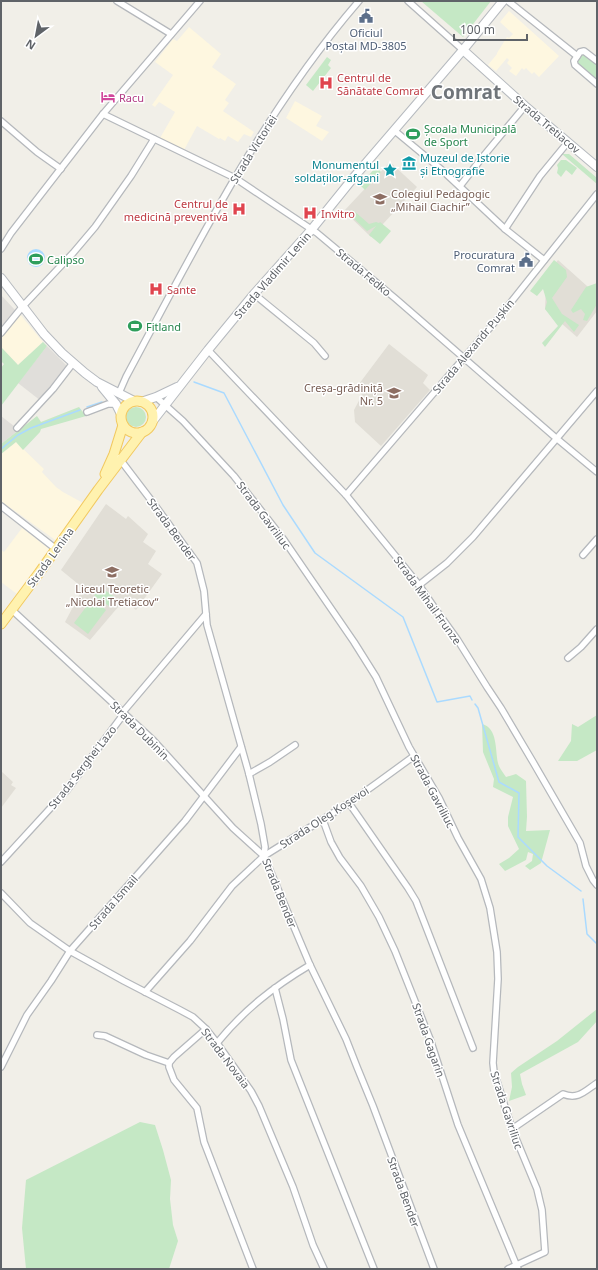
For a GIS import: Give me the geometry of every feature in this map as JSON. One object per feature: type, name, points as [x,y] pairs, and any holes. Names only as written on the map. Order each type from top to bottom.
[{"type":"main road","name":"Strada Vladimir Lenin","points":[[152,422],[254,294],[312,229],[503,1]]},
{"type":"main road","name":"Strada Tretiacov","points":[[463,50],[525,106],[597,167]]},
{"type":"main road","points":[[1,278],[54,346],[108,392],[116,404],[121,414],[121,422],[127,430],[137,433],[147,430],[153,417],[150,408],[97,382]]},
{"type":"main road","points":[[121,414],[126,406],[156,397],[180,386]]},
{"type":"main road","points":[[118,457],[123,425]]},
{"type":"main road","points":[[118,457],[142,432]]},
{"type":"main road","name":"Strada Lenina","points":[[1,624],[98,490],[118,457]]},
{"type":"street","points":[[117,1],[171,34]]},
{"type":"street","points":[[1,248],[19,222],[103,114],[200,1]]},
{"type":"street","name":"Strada Victoriei","points":[[119,393],[224,194],[294,84],[333,31],[359,1]]},
{"type":"street","name":"Strada Tretiacov","points":[[408,1],[463,50]]},
{"type":"street","points":[[508,1],[577,56]]},
{"type":"street","points":[[597,62],[584,51],[580,52],[574,59],[574,64],[597,84]]},
{"type":"street","points":[[460,186],[525,106]]},
{"type":"street","name":"Strada Fedko","points":[[103,114],[235,178],[312,229],[396,299],[597,472]]},
{"type":"street","points":[[1,121],[37,152],[61,169]]},
{"type":"street","points":[[395,131],[460,186],[504,228],[544,260]]},
{"type":"street","points":[[1,333],[23,306],[73,253],[95,227],[128,180],[154,139]]},
{"type":"street","points":[[504,228],[540,176],[568,142]]},
{"type":"street","name":"Strada Alexandr Pușkin","points":[[346,494],[500,316],[597,194]]},
{"type":"street","points":[[254,294],[314,343],[325,356]]},
{"type":"street","name":"Strada Mihail Frunze","points":[[208,350],[346,494],[419,585],[457,639],[529,755],[574,831],[580,844],[586,866],[597,885]]},
{"type":"street","points":[[17,428],[53,389],[73,363]]},
{"type":"street","points":[[419,585],[447,563],[473,537],[597,391]]},
{"type":"street","name":"Strada Gavriliuc","points":[[156,397],[183,421],[234,476],[284,540],[369,665],[414,756],[439,798],[458,838],[481,878],[490,908],[497,952],[498,979],[493,1062],[494,1072],[512,1129],[538,1189],[542,1210],[545,1252],[517,1267]]},
{"type":"street","points":[[87,412],[108,404],[116,404]]},
{"type":"street","name":"Strada Bender","points":[[118,457],[197,563],[204,591],[210,636],[249,774],[265,841],[264,856],[310,965],[346,1039],[368,1093],[434,1269]]},
{"type":"street","points":[[1,506],[56,549]]},
{"type":"street","points":[[583,555],[597,539]]},
{"type":"street","name":"Strada Dubinin","points":[[12,610],[153,740],[233,828],[264,856]]},
{"type":"street","name":"Strada Serghei Lazo","points":[[1,862],[67,790],[120,719],[123,712],[206,614]]},
{"type":"street","points":[[568,658],[581,647],[597,629]]},
{"type":"street","points":[[249,774],[270,762],[295,744]]},
{"type":"street","name":"Strada Ismail","points":[[1,1067],[27,1015],[70,951],[161,849],[204,797],[241,747]]},
{"type":"street","name":"Strada Oleg Koşevoi","points":[[145,992],[190,941],[232,886],[264,856],[349,803],[414,756]]},
{"type":"street","points":[[349,803],[416,901],[472,1048]]},
{"type":"street","name":"Strada Gagarin","points":[[322,820],[340,858],[361,886],[390,939],[430,1039],[458,1125],[517,1267]]},
{"type":"street","name":"Strada Novaia","points":[[1,894],[30,923],[70,951],[186,1013],[206,1029],[251,1091],[259,1106],[293,1187],[313,1245],[324,1269]]},
{"type":"street","points":[[217,1043],[231,1025],[257,1000],[310,965]]},
{"type":"street","points":[[275,988],[291,1060],[374,1269]]},
{"type":"street","points":[[206,1029],[174,1057],[169,1063],[169,1067],[174,1080],[197,1108],[204,1142],[253,1269]]},
{"type":"street","points":[[97,1035],[105,1036],[146,1055],[169,1063]]},
{"type":"street","points":[[512,1129],[563,1094],[570,1097],[578,1096],[597,1083]]},
{"type":"street","points":[[508,1269],[517,1267]]},
{"type":"shaded area","points":[[509,11],[559,56],[539,77],[534,72],[532,74],[526,68],[524,70],[522,68],[516,76],[509,71],[512,68],[507,63],[509,60],[507,58],[496,71],[488,65],[497,54],[507,37],[509,38],[513,34],[500,22]]},
{"type":"shaded area","points":[[189,27],[221,54],[212,67],[236,84],[225,100],[229,103],[223,111],[254,132],[251,137],[244,134],[238,142],[228,136],[225,141],[197,126],[184,150],[160,138],[175,112],[159,102],[155,107],[152,105],[173,75],[155,62],[173,39],[177,41]]},
{"type":"shaded area","points":[[295,101],[322,116],[316,126],[329,132],[322,141],[286,118]]},
{"type":"shaded area","name":"Colegiul Pedagogic „Mihail Ciachir”","points":[[390,162],[417,187],[371,237],[344,211]]},
{"type":"shaded area","points":[[558,260],[597,295],[597,311],[577,337],[545,309],[546,287],[540,282]]},
{"type":"shaded area","points":[[1,295],[15,310],[1,328]]},
{"type":"shaded area","points":[[19,313],[43,342],[18,365],[1,347],[1,336]]},
{"type":"shaded area","name":"Creșa-grădiniță Nr. 5","points":[[389,344],[428,375],[423,383],[430,390],[381,446],[355,422],[354,410],[362,395],[356,388]]},
{"type":"shaded area","points":[[47,346],[68,367],[41,401],[18,383]]},
{"type":"shaded area","points":[[1,416],[19,430],[1,444]]},
{"type":"shaded area","points":[[16,442],[44,469],[42,472],[56,487],[83,503],[58,542],[1,501],[1,454]]},
{"type":"shaded area","name":"Liceul Teoretic „Nicolai Tretiacov“","points":[[106,504],[126,519],[128,516],[148,534],[143,542],[156,551],[148,564],[162,574],[136,610],[124,600],[90,640],[65,622],[83,588],[61,570]]},
{"type":"shaded area","points":[[22,528],[52,551],[17,594],[1,582],[1,550],[4,552]]},
{"type":"shaded area","points":[[1,771],[13,782],[11,785],[16,788],[1,808]]},
{"type":"green space","points":[[421,1],[491,1],[463,37]]},
{"type":"green space","points":[[584,53],[597,63],[597,84],[574,65]]},
{"type":"green space","points":[[327,57],[331,60],[328,65],[331,68],[313,91],[306,85]]},
{"type":"green space","points":[[562,154],[569,154],[597,178],[597,184]]},
{"type":"green space","points":[[561,160],[566,160],[577,168],[572,175],[566,170],[561,177],[557,173],[557,165]]},
{"type":"green space","points":[[376,167],[381,172],[365,190],[360,185]]},
{"type":"green space","points":[[353,210],[369,224],[380,222],[391,231],[380,244],[369,235],[376,226],[367,231],[350,215]]},
{"type":"green space","points":[[554,260],[566,270],[567,277],[552,298],[562,314],[579,325],[574,332],[565,321],[545,347],[542,343],[558,326],[545,309],[547,302],[543,289],[537,296],[530,291]]},
{"type":"green space","points":[[597,283],[597,304],[587,321],[583,320],[585,314],[581,309],[573,313],[571,310],[586,287]]},
{"type":"green space","points":[[43,342],[47,346],[1,406],[1,368],[4,364],[1,361],[1,347],[18,365]]},
{"type":"green space","points":[[79,407],[86,416],[41,429],[23,450],[16,442],[1,454],[1,444],[37,416],[41,422]]},
{"type":"green space","points":[[136,407],[143,410],[146,417],[143,424],[136,427],[129,424],[126,417],[129,410]]},
{"type":"green space","points":[[100,587],[115,597],[109,606],[94,596]]},
{"type":"green space","points":[[92,599],[106,610],[88,634],[74,623]]},
{"type":"green space","points":[[597,715],[597,750],[577,761],[558,761],[571,741],[572,724],[578,727]]},
{"type":"green space","points":[[482,724],[491,730],[495,740],[499,765],[506,777],[516,774],[526,781],[526,831],[550,830],[541,863],[530,870],[525,866],[532,861],[533,854],[528,852],[526,860],[505,871],[499,864],[519,849],[508,826],[508,817],[513,797],[493,787],[494,779],[483,752]]},
{"type":"green space","points":[[597,1009],[597,1021],[578,1042],[520,1074],[526,1095],[509,1101],[512,1087],[511,1073],[557,1041]]},
{"type":"green space","points":[[140,1122],[155,1125],[171,1180],[170,1199],[173,1225],[178,1241],[169,1269],[26,1269],[22,1228],[26,1180]]},
{"type":"water","name":"Calipso","points":[[36,249],[42,252],[45,258],[42,264],[36,267],[30,264],[27,258],[30,252]]},
{"type":"waterway","points":[[194,382],[224,393],[283,505],[315,553],[403,617],[437,702],[470,696],[472,700]]},
{"type":"waterway","points":[[87,407],[102,402]]},
{"type":"waterway","points":[[1,449],[18,435],[31,428],[80,410]]},
{"type":"waterway","points":[[475,704],[478,708],[499,782],[519,793],[518,837],[547,866],[581,891]]},
{"type":"waterway","points":[[583,899],[587,934],[597,944]]},
{"type":"place","name":"Oficiul Poștal MD-3805","points":[[366,16]]},
{"type":"place","name":"Centrul de Sănătate Comrat","points":[[326,83]]},
{"type":"place","name":"Racu","points":[[108,97]]},
{"type":"place","name":"Școala Municipală de Sport","points":[[413,134]]},
{"type":"place","name":"Muzeul de Istorie și Etnografie","points":[[409,163]]},
{"type":"place","name":"Monumentul soldaților-afgani","points":[[390,170]]},
{"type":"place","name":"Colegiul Pedagogic „Mihail Ciachir”","points":[[380,199]]},
{"type":"place","name":"Centrul de medicină preventivă","points":[[239,209]]},
{"type":"place","name":"Invitro","points":[[310,213]]},
{"type":"place","name":"Calipso","points":[[36,259]]},
{"type":"place","name":"Procuratura Comrat","points":[[526,260]]},
{"type":"place","name":"Sante","points":[[156,289]]},
{"type":"place","name":"Fitland","points":[[135,326]]},
{"type":"place","name":"Creșa-grădiniță Nr. 5","points":[[394,393]]},
{"type":"place","name":"Liceul Teoretic „Nicolai Tretiacov“","points":[[112,572]]},
{"type":"district","name":"Comrat","points":[[466,92]]}]
